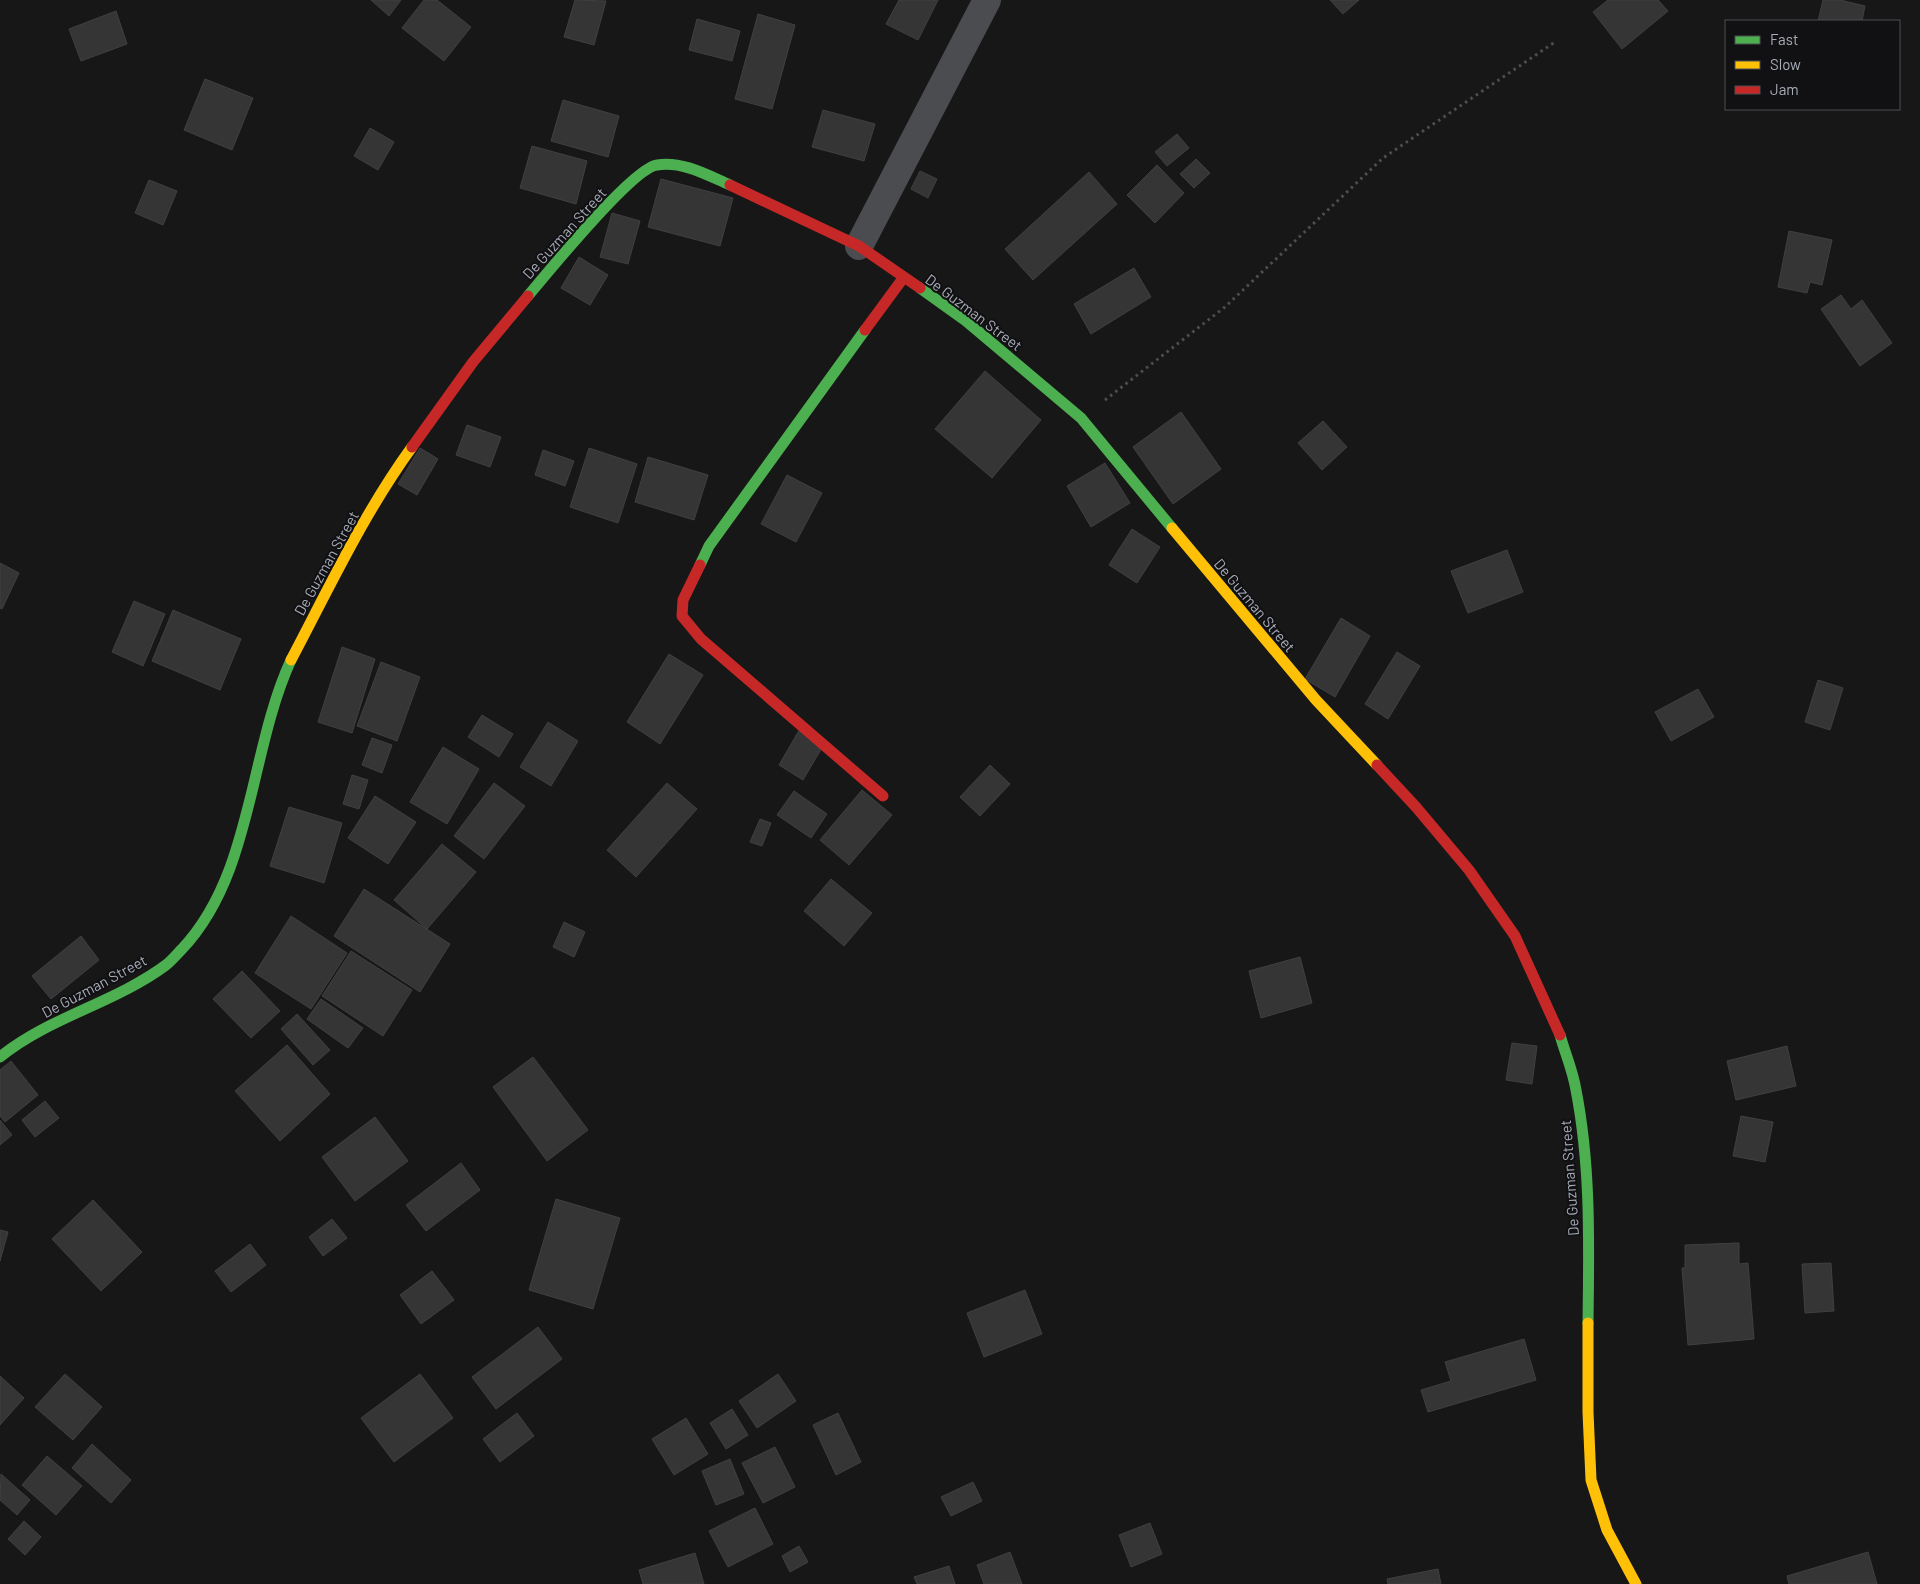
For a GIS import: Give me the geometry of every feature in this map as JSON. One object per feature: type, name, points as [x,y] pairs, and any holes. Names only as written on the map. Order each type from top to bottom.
[{"type":"street","points":[[859,246],[986,0]]},
{"type":"street","name":"De Guzman Street","points":[[0,1057],[11,1048],[44,1029],[137,984],[167,964],[194,936],[211,910],[231,867],[278,691],[290,662],[347,554],[393,473],[473,362],[573,242],[633,180],[655,165],[673,165],[697,170],[859,246],[966,321],[1081,418],[1316,700],[1416,807],[1468,870],[1515,936],[1557,1026],[1576,1088],[1586,1153],[1589,1227],[1588,1412],[1591,1480],[1607,1530],[1636,1584]]},
{"type":"street","points":[[883,796],[701,639],[682,616],[683,600],[709,546],[904,277]]},
{"type":"path","points":[[1081,418],[1225,307],[1382,158],[1555,42]]},
{"type":"building","points":[[371,0],[401,0],[389,16]]},
{"type":"building","points":[[424,0],[437,0],[471,27],[444,61],[402,28]]},
{"type":"building","points":[[575,0],[606,1],[594,45],[564,37]]},
{"type":"building","points":[[899,0],[938,0],[918,40],[886,24]]},
{"type":"building","points":[[1330,0],[1359,0],[1343,14]]},
{"type":"building","points":[[1608,0],[1658,0],[1668,11],[1622,49],[1593,12]]},
{"type":"building","points":[[1823,0],[1840,0],[1865,6],[1862,20],[1818,20]]},
{"type":"building","points":[[116,11],[127,44],[81,61],[69,29]]},
{"type":"building","points":[[758,14],[795,25],[772,109],[735,99]]},
{"type":"building","points":[[697,19],[740,31],[732,61],[689,50]]},
{"type":"building","points":[[205,79],[253,98],[232,150],[184,130]]},
{"type":"building","points":[[563,100],[619,116],[608,157],[551,141]]},
{"type":"building","points":[[823,110],[875,124],[864,161],[812,147]]},
{"type":"building","points":[[370,128],[394,142],[378,170],[354,156]]},
{"type":"building","points":[[1177,134],[1189,148],[1167,166],[1155,152]]},
{"type":"building","points":[[532,146],[587,161],[576,204],[520,188]]},
{"type":"building","points":[[1196,159],[1210,173],[1194,188],[1180,174]]},
{"type":"building","points":[[1157,165],[1184,193],[1155,223],[1127,195]]},
{"type":"building","points":[[920,171],[937,179],[928,198],[911,189]]},
{"type":"building","points":[[1089,172],[1117,204],[1033,280],[1005,249]]},
{"type":"building","points":[[661,179],[733,198],[720,246],[648,227]]},
{"type":"building","points":[[149,180],[177,191],[163,225],[135,213]]},
{"type":"building","points":[[612,213],[640,221],[628,264],[600,257]]},
{"type":"building","points":[[1789,231],[1832,240],[1822,285],[1810,282],[1807,293],[1778,287]]},
{"type":"building","points":[[579,257],[608,275],[590,305],[561,288]]},
{"type":"building","points":[[1134,268],[1151,297],[1091,334],[1074,304]]},
{"type":"building","points":[[1841,295],[1851,309],[1862,300],[1892,343],[1860,366],[1821,309]]},
{"type":"building","points":[[985,371],[1041,420],[992,478],[935,429]]},
{"type":"building","points":[[1181,412],[1221,469],[1173,504],[1133,447]]},
{"type":"building","points":[[1323,421],[1347,447],[1322,470],[1298,443]]},
{"type":"building","points":[[467,425],[501,437],[490,467],[456,455]]},
{"type":"building","points":[[420,448],[438,459],[417,495],[398,484]]},
{"type":"building","points":[[589,448],[637,464],[618,523],[570,507]]},
{"type":"building","points":[[543,450],[574,461],[565,486],[535,475]]},
{"type":"building","points":[[648,457],[708,475],[694,520],[635,502]]},
{"type":"building","points":[[1105,463],[1130,503],[1091,527],[1067,486]]},
{"type":"building","points":[[787,475],[822,493],[796,542],[761,524]]},
{"type":"building","points":[[1132,529],[1160,547],[1137,583],[1109,565]]},
{"type":"building","points":[[1507,550],[1523,592],[1468,613],[1451,571]]},
{"type":"building","points":[[0,563],[19,573],[2,609],[0,608]]},
{"type":"building","points":[[134,601],[165,614],[143,666],[112,652]]},
{"type":"building","points":[[173,610],[241,639],[220,690],[152,661]]},
{"type":"building","points":[[1341,618],[1370,636],[1335,697],[1305,679]]},
{"type":"building","points":[[342,647],[375,659],[352,733],[318,722]]},
{"type":"building","points":[[1397,652],[1420,666],[1388,719],[1365,704]]},
{"type":"building","points":[[669,654],[703,675],[660,744],[627,722]]},
{"type":"building","points":[[381,662],[420,677],[397,741],[357,726]]},
{"type":"building","points":[[1818,680],[1843,688],[1830,730],[1805,722]]},
{"type":"building","points":[[1698,689],[1714,717],[1671,741],[1655,712]]},
{"type":"building","points":[[482,715],[513,734],[499,757],[468,737]]},
{"type":"building","points":[[548,722],[578,741],[551,786],[520,767]]},
{"type":"building","points":[[801,727],[826,741],[803,780],[779,765]]},
{"type":"building","points":[[372,738],[392,745],[382,773],[362,765]]},
{"type":"building","points":[[443,747],[479,769],[447,824],[410,802]]},
{"type":"building","points":[[990,765],[1010,784],[980,816],[960,797]]},
{"type":"building","points":[[352,775],[368,780],[359,809],[343,804]]},
{"type":"building","points":[[494,783],[525,806],[484,859],[454,836]]},
{"type":"building","points":[[667,783],[697,809],[636,877],[607,850]]},
{"type":"building","points":[[862,790],[892,815],[849,865],[820,840]]},
{"type":"building","points":[[794,791],[827,814],[811,838],[777,815]]},
{"type":"building","points":[[375,796],[416,822],[388,864],[348,838]]},
{"type":"building","points":[[289,807],[342,823],[324,883],[270,866]]},
{"type":"building","points":[[760,819],[771,823],[762,846],[750,842]]},
{"type":"building","points":[[442,844],[476,872],[427,929],[394,900]]},
{"type":"building","points":[[831,879],[872,913],[844,946],[804,911]]},
{"type":"building","points":[[364,889],[450,944],[420,992],[334,936]]},
{"type":"building","points":[[291,916],[347,953],[311,1009],[255,973]]},
{"type":"building","points":[[564,922],[585,932],[574,957],[553,947]]},
{"type":"building","points":[[81,936],[99,960],[51,999],[32,976]]},
{"type":"building","points":[[351,951],[412,990],[383,1036],[322,996]]},
{"type":"building","points":[[1300,957],[1312,1003],[1261,1018],[1249,971]]},
{"type":"building","points":[[242,971],[280,1011],[251,1038],[213,999]]},
{"type":"building","points":[[321,999],[363,1028],[348,1048],[307,1019]]},
{"type":"building","points":[[297,1014],[330,1050],[313,1065],[281,1029]]},
{"type":"building","points":[[1512,1043],[1537,1046],[1532,1084],[1506,1080]]},
{"type":"building","points":[[287,1045],[330,1094],[280,1141],[235,1091]]},
{"type":"building","points":[[1787,1046],[1796,1086],[1736,1100],[1727,1061]]},
{"type":"building","points":[[533,1057],[588,1130],[547,1161],[493,1087]]},
{"type":"building","points":[[11,1061],[38,1095],[5,1122],[0,1116],[0,1070]]},
{"type":"building","points":[[45,1101],[59,1118],[35,1137],[22,1120]]},
{"type":"building","points":[[1741,1116],[1773,1122],[1765,1162],[1733,1156]]},
{"type":"building","points":[[375,1117],[408,1161],[355,1201],[322,1157]]},
{"type":"building","points":[[0,1120],[12,1135],[0,1145]]},
{"type":"building","points":[[461,1163],[480,1190],[426,1231],[406,1205]]},
{"type":"building","points":[[556,1199],[620,1218],[593,1309],[529,1290]]},
{"type":"building","points":[[93,1200],[142,1252],[101,1291],[52,1239]]},
{"type":"building","points":[[332,1219],[347,1238],[323,1256],[309,1237]]},
{"type":"building","points":[[0,1230],[8,1232],[0,1261]]},
{"type":"building","points":[[1739,1243],[1739,1264],[1748,1263],[1754,1339],[1688,1345],[1682,1268],[1685,1268],[1685,1245]]},
{"type":"building","points":[[250,1244],[266,1265],[231,1292],[215,1271]]},
{"type":"building","points":[[1831,1263],[1834,1311],[1805,1313],[1802,1264]]},
{"type":"building","points":[[432,1271],[454,1300],[421,1324],[400,1295]]},
{"type":"building","points":[[1025,1290],[1042,1334],[984,1357],[967,1313]]},
{"type":"building","points":[[538,1327],[562,1359],[496,1409],[472,1377]]},
{"type":"building","points":[[1524,1339],[1536,1380],[1428,1412],[1421,1390],[1451,1381],[1445,1362]]},
{"type":"building","points":[[65,1374],[102,1407],[73,1440],[35,1407]]},
{"type":"building","points":[[420,1374],[453,1418],[394,1462],[361,1418]]},
{"type":"building","points":[[778,1374],[796,1401],[757,1428],[739,1401]]},
{"type":"building","points":[[0,1376],[24,1398],[0,1425]]},
{"type":"building","points":[[732,1409],[748,1435],[726,1449],[710,1423]]},
{"type":"building","points":[[517,1413],[534,1436],[500,1462],[483,1439]]},
{"type":"building","points":[[838,1413],[861,1462],[836,1475],[813,1425]]},
{"type":"building","points":[[686,1418],[708,1454],[674,1475],[652,1439]]},
{"type":"building","points":[[92,1444],[131,1480],[111,1503],[72,1468]]},
{"type":"building","points":[[775,1447],[795,1487],[763,1503],[742,1463]]},
{"type":"building","points":[[47,1456],[82,1486],[56,1515],[22,1485]]},
{"type":"building","points":[[730,1459],[744,1494],[716,1505],[702,1471]]},
{"type":"building","points":[[1,1474],[30,1500],[17,1515],[0,1500]]},
{"type":"building","points":[[973,1482],[982,1501],[951,1516],[941,1497]]},
{"type":"building","points":[[755,1508],[773,1544],[728,1567],[709,1531]]},
{"type":"building","points":[[24,1521],[41,1537],[25,1555],[8,1539]]},
{"type":"building","points":[[1150,1523],[1162,1554],[1131,1567],[1119,1535]]},
{"type":"building","points":[[799,1546],[808,1562],[790,1572],[782,1556]]},
{"type":"building","points":[[1010,1552],[1022,1584],[984,1584],[977,1565]]},
{"type":"building","points":[[1868,1552],[1877,1584],[1789,1584],[1787,1576]]},
{"type":"building","points":[[695,1553],[704,1584],[643,1584],[639,1570]]},
{"type":"building","points":[[949,1566],[955,1584],[917,1584],[914,1577]]},
{"type":"building","points":[[1438,1569],[1441,1584],[1388,1584],[1387,1579]]},
{"type":"traffic: fast","points":[[528,296],[611,201],[645,171],[657,165],[676,165],[704,173],[730,185]]},
{"type":"traffic: fast","points":[[920,288],[966,321],[1081,418],[1172,528]]},
{"type":"traffic: fast","points":[[700,565],[709,546],[865,330]]},
{"type":"traffic: fast","points":[[0,1057],[39,1031],[125,990],[166,965],[182,949],[205,919],[223,885],[237,849],[266,733],[277,695],[291,660]]},
{"type":"traffic: fast","points":[[1560,1035],[1575,1083],[1587,1177],[1588,1323]]},
{"type":"traffic: slow","points":[[291,660],[363,524],[412,447]]},
{"type":"traffic: slow","points":[[1172,528],[1316,700],[1377,765]]},
{"type":"traffic: slow","points":[[1588,1323],[1588,1412],[1591,1480],[1607,1530],[1636,1584]]},
{"type":"traffic: jam","points":[[730,185],[859,246],[920,288]]},
{"type":"traffic: jam","points":[[865,330],[904,277]]},
{"type":"traffic: jam","points":[[412,447],[473,362],[528,296]]},
{"type":"traffic: jam","points":[[700,565],[683,600],[682,616],[701,639],[883,796]]},
{"type":"traffic: jam","points":[[1377,765],[1416,807],[1469,870],[1515,936],[1560,1035]]}]
